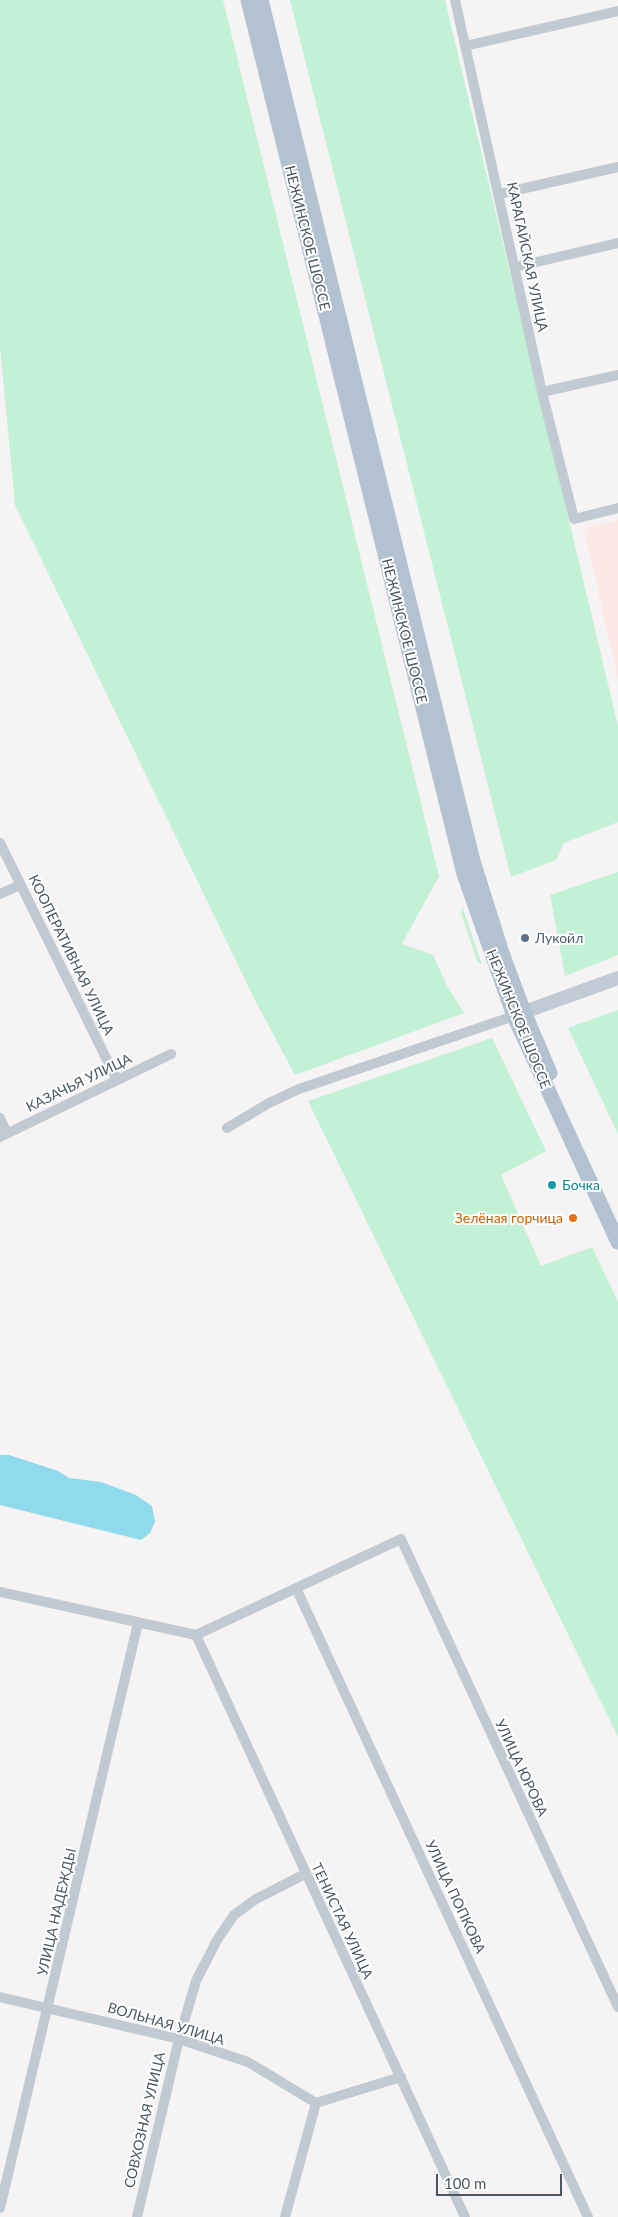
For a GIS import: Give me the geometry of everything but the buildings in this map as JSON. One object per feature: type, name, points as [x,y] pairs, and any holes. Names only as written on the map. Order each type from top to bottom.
[{"type":"main road","name":"НЕЖИНСКОЕ ШОССЕ","points":[[248,0],[464,874],[519,1014],[618,1242]]},
{"type":"main road","name":"НЕЖИНСКОЕ ШОССЕ","points":[[261,0],[473,862],[519,1014],[618,1220]]},
{"type":"main road","points":[[519,1014],[618,978]]},
{"type":"street","name":"КАРАГАЙСКАЯ УЛИЦА","points":[[455,0],[542,392],[574,519],[618,508]]},
{"type":"street","points":[[465,46],[618,11]]},
{"type":"street","points":[[499,194],[618,167]]},
{"type":"street","points":[[515,267],[618,243]]},
{"type":"street","points":[[542,392],[618,375]]},
{"type":"street","name":"КООПЕРАТИВНАЯ УЛИЦА","points":[[0,843],[117,1080]]},
{"type":"street","points":[[0,894],[20,885]]},
{"type":"street","points":[[227,1128],[269,1103],[299,1089],[519,1014]]},
{"type":"street","name":"КАЗАЧЬЯ УЛИЦА","points":[[4,1135],[171,1054]]},
{"type":"street","points":[[0,1118],[4,1135]]},
{"type":"street","name":"УЛИЦА ЮРОВА","points":[[296,1588],[400,1539],[618,2007]]},
{"type":"street","points":[[1,1594],[196,1635],[296,1588]]},
{"type":"street","name":"УЛИЦА ПОПКОВА","points":[[296,1588],[588,2217]]},
{"type":"street","name":"УЛИЦА НАДЕЖДЫ","points":[[0,2208],[49,2008],[138,1623]]},
{"type":"street","name":"ТЕНИСТАЯ УЛИЦА","points":[[196,1635],[465,2217]]},
{"type":"street","name":"СОВХОЗНАЯ УЛИЦА","points":[[137,2217],[178,2039],[196,1981],[217,1940],[234,1915],[256,1899],[305,1874]]},
{"type":"street","name":"ВОЛЬНАЯ УЛИЦА","points":[[0,1997],[178,2039],[248,2062],[316,2103]]},
{"type":"street","points":[[285,2217],[316,2103],[401,2077]]},
{"type":"shaded area","points":[[618,520],[618,680],[584,528]]},
{"type":"green space","points":[[0,0],[223,0],[439,876],[402,944],[433,955],[447,986],[464,1013],[295,1075],[256,1002],[15,505],[0,346]]},
{"type":"green space","points":[[290,0],[445,0],[618,726],[618,822],[564,843],[556,860],[511,877]]},
{"type":"green space","points":[[618,872],[618,955],[565,976],[550,895]]},
{"type":"green space","points":[[462,906],[482,965],[477,961],[461,913]]},
{"type":"green space","points":[[618,1010],[618,1134],[568,1028]]},
{"type":"green space","points":[[492,1038],[546,1151],[501,1175],[541,1266],[592,1247],[618,1302],[618,1737],[308,1101]]},
{"type":"water","points":[[0,1455],[9,1455],[58,1471],[69,1478],[101,1482],[136,1495],[152,1506],[155,1522],[150,1533],[141,1540],[0,1505]]},
{"type":"place","name":"Лукойл","points":[[525,938]]},
{"type":"place","name":"Бочка","points":[[552,1185]]},
{"type":"place","name":"Зелёная горчица","points":[[573,1218]]}]
